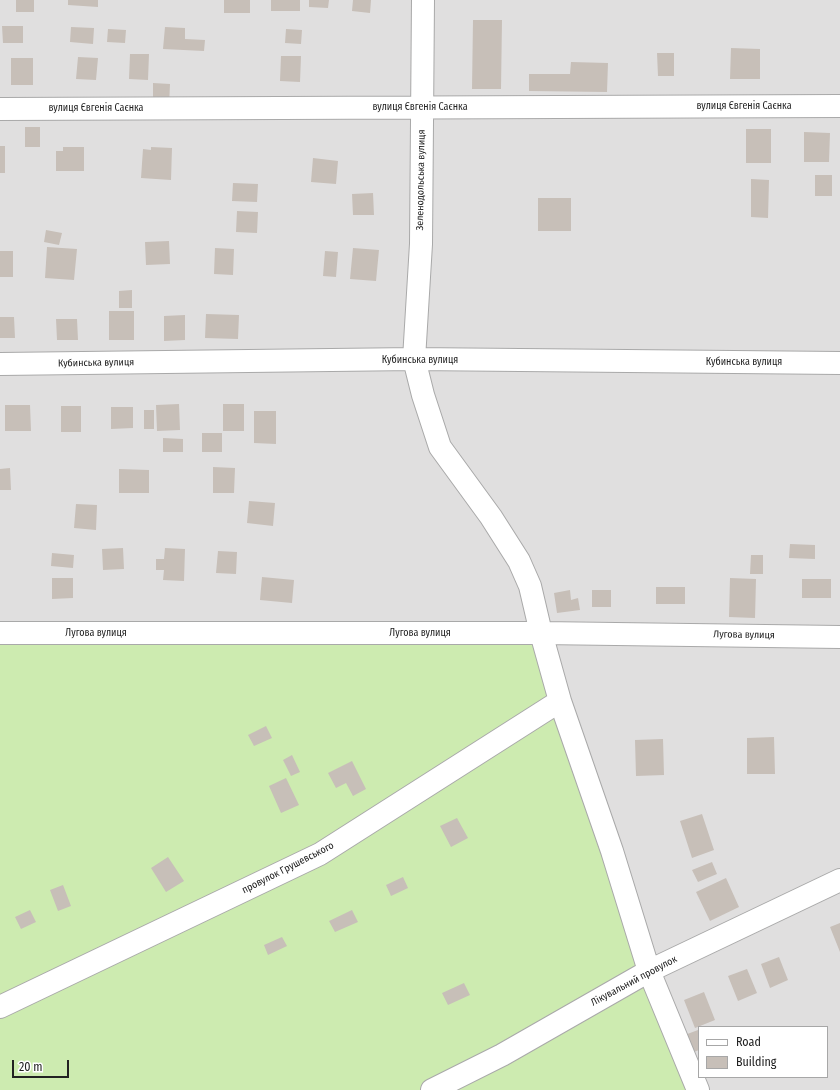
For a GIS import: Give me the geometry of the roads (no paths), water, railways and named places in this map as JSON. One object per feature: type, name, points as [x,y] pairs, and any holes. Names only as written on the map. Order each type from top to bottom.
[{"type":"street","name":"Зеленодольська вулиця","points":[[423,0],[420,244],[414,360],[423,395],[440,447],[490,517],[519,561],[530,586],[541,633],[560,700],[612,851],[648,971],[698,1090]]},
{"type":"street","name":"вулиця Євгенія Саєнка","points":[[0,108],[840,106]]},
{"type":"street","name":"Кубинська вулиця","points":[[0,364],[414,360],[840,363]]},
{"type":"street","name":"Лугова вулиця","points":[[0,633],[541,633],[840,636]]},
{"type":"street","name":"провулок Грушевського","points":[[0,1007],[320,854],[560,700]]},
{"type":"street","name":"Лікувальний провулок","points":[[432,1090],[502,1055],[648,971],[840,880]]}]
